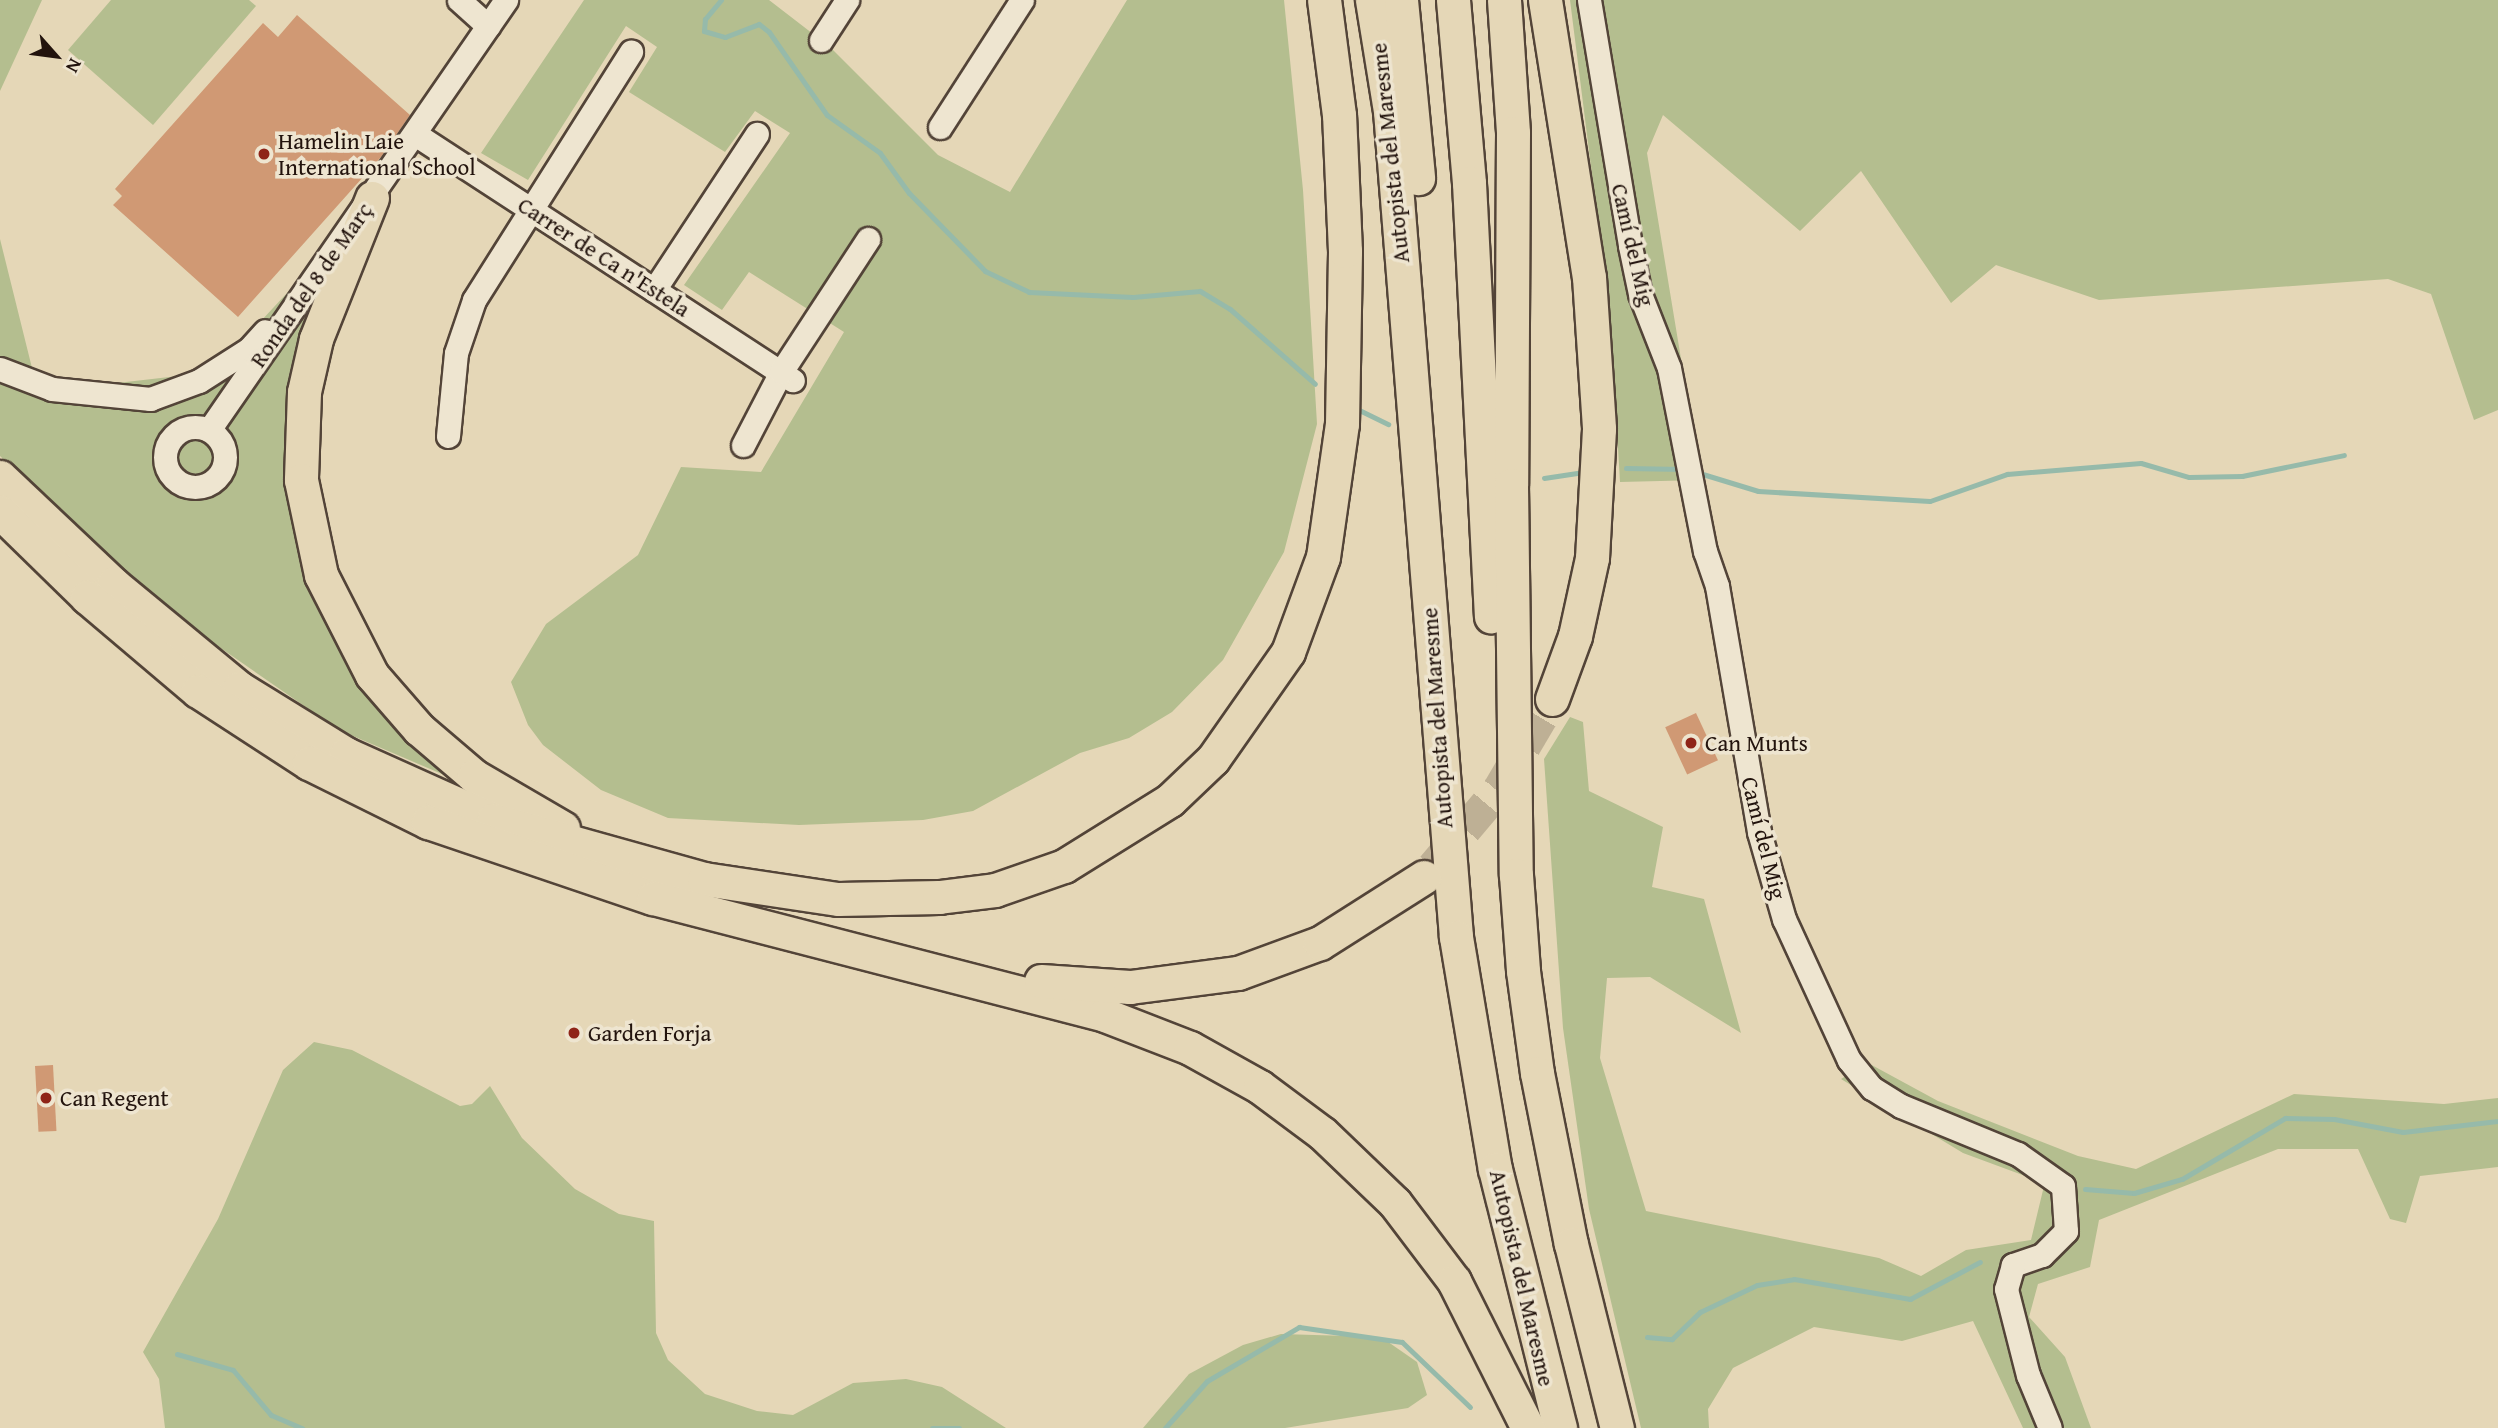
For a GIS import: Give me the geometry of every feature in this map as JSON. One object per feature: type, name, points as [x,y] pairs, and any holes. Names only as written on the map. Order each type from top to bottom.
[{"type":"highway","points":[[0,477],[174,639],[288,721],[424,792],[542,837],[631,862],[838,899],[939,897],[995,890],[1064,866],[1117,837],[1170,800],[1221,750],[1288,652],[1332,522],[1342,424],[1345,251],[1339,115],[1324,0]]},
{"type":"highway","name":"Autopista del Maresme","points":[[1372,0],[1390,111],[1456,937],[1495,1169],[1559,1428]]},
{"type":"highway","points":[[1401,0],[1412,85],[1475,1043]]},
{"type":"highway","points":[[1452,0],[1469,183],[1491,614],[1536,1073],[1571,1244],[1617,1428]]},
{"type":"highway","points":[[1504,0],[1513,133],[1516,875]]},
{"type":"highway","points":[[1545,0],[1589,277],[1600,429],[1592,558],[1575,636],[1552,699]]},
{"type":"highway","points":[[372,198],[316,339],[304,392],[300,480],[321,575],[372,675],[419,729],[499,792],[631,862]]},
{"type":"highway","points":[[0,512],[88,597],[198,691],[309,763],[382,801],[589,880],[948,970],[1105,1015],[1190,1048],[1260,1087],[1322,1133],[1395,1203],[1454,1282],[1528,1428]]},
{"type":"highway","points":[[948,970],[1130,987],[1238,973],[1320,943],[1424,877]]},
{"type":"street","points":[[459,0],[488,26]]},
{"type":"street","name":"Ronda del 8 de Març","points":[[209,430],[313,276],[372,198],[506,0]]},
{"type":"street","points":[[821,40],[847,0]]},
{"type":"street","points":[[940,127],[1023,0]]},
{"type":"street","name":"Camí del Mig","points":[[1589,0],[1640,294],[1670,368],[1705,551],[1717,586],[1759,832],[1784,919],[1849,1060],[1872,1088],[1901,1106],[2018,1154],[2063,1186],[2066,1231],[2042,1255],[2013,1265],[2006,1289],[2028,1375],[2050,1428]]},
{"type":"street","points":[[448,436],[456,354],[474,300],[529,209],[631,52]]},
{"type":"street","name":"Carrer de Ca n'Estela","points":[[415,134],[787,376]]},
{"type":"street","points":[[654,290],[757,134]]},
{"type":"street","points":[[743,445],[868,239]]},
{"type":"street","points":[[0,369],[52,389],[150,399],[199,381],[249,349],[313,276]]},
{"type":"green space","points":[[0,0],[42,0],[0,91]]},
{"type":"green space","points":[[111,0],[249,0],[256,6],[153,125],[68,50]]},
{"type":"green space","points":[[584,0],[769,0],[830,47],[938,155],[1010,192],[1127,0],[1284,0],[1303,190],[1317,424],[1284,552],[1223,660],[1172,712],[1129,738],[1080,753],[973,811],[923,820],[799,825],[668,818],[601,790],[543,745],[528,725],[511,682],[546,624],[638,555],[681,467],[761,472],[844,332],[749,272],[722,310],[684,285],[790,133],[755,111],[725,152],[629,92],[657,47],[626,26],[528,180],[481,153]]},
{"type":"green space","points":[[1570,0],[2498,0],[2498,410],[2474,420],[2431,294],[2388,279],[2099,300],[1996,265],[1951,303],[1861,171],[1800,231],[1663,115],[1647,153],[1701,480],[1620,482],[1611,325]]},
{"type":"green space","points":[[0,239],[33,372],[100,385],[178,376],[233,351],[300,279],[315,302],[306,579],[456,780],[339,730],[157,604],[0,456]]},
{"type":"green space","points":[[1570,717],[1583,722],[1589,791],[1663,827],[1652,887],[1704,899],[1741,1033],[1650,977],[1607,978],[1600,1058],[1646,1211],[1879,1258],[1921,1276],[1966,1250],[2031,1240],[2044,1186],[2039,1181],[1963,1153],[1841,1079],[1868,1063],[1938,1101],[2078,1156],[2136,1169],[2294,1094],[2444,1104],[2498,1098],[2498,1167],[2420,1176],[2406,1223],[2390,1219],[2358,1149],[2278,1149],[2099,1220],[2090,1267],[2038,1284],[2029,1317],[2065,1357],[2091,1428],[2023,1428],[1973,1321],[1902,1341],[1814,1327],[1733,1368],[1708,1409],[1709,1428],[1641,1428],[1589,1209],[1563,1028],[1544,759]]},
{"type":"green space","points":[[314,1042],[352,1050],[460,1106],[472,1104],[490,1086],[522,1138],[575,1189],[619,1214],[654,1221],[656,1333],[668,1360],[705,1394],[757,1411],[793,1415],[853,1383],[906,1379],[942,1387],[1006,1428],[165,1428],[159,1379],[143,1352],[218,1219],[283,1070]]},
{"type":"green space","points":[[1281,1334],[1381,1337],[1417,1362],[1427,1395],[1408,1408],[1285,1428],[1143,1428],[1189,1374],[1243,1345]]},
{"type":"building","name":"Hamelin Laie International School","points":[[297,15],[410,115],[381,157],[238,317],[113,205],[122,196],[115,189],[263,23],[278,37]]},
{"type":"building","name":"Can Munts","points":[[1696,713],[1718,760],[1687,774],[1665,727]]},
{"type":"building","name":"Can Regent","points":[[53,1065],[56,1131],[38,1132],[35,1066]]},
{"type":"waterway","points":[[721,0],[705,19],[704,31],[725,37],[759,24],[769,32],[827,115],[880,153],[909,193],[985,271],[1029,292],[1133,297],[1200,291],[1230,309],[1315,384]]},
{"type":"waterway","points":[[1355,408],[1388,424]]},
{"type":"waterway","points":[[1696,472],[1758,491],[1930,501],[2007,474],[2141,463],[2189,477],[2242,476],[2344,455]]},
{"type":"waterway","points":[[1626,468],[1683,469]]},
{"type":"waterway","points":[[1544,478],[1584,472]]},
{"type":"waterway","points":[[2085,1189],[2134,1193],[2182,1179],[2285,1118],[2334,1119],[2403,1132],[2498,1121]]},
{"type":"waterway","points":[[1647,1337],[1672,1339],[1700,1312],[1757,1285],[1794,1279],[1910,1299],[1980,1262]]},
{"type":"waterway","points":[[1165,1428],[1207,1381],[1299,1327],[1402,1342],[1470,1407]]},
{"type":"waterway","points":[[177,1354],[233,1370],[271,1415],[302,1428]]},
{"type":"waterway","points":[[932,1428],[959,1428]]},
{"type":"tunnel","points":[[1433,867],[1499,789],[1552,699]]},
{"type":"place","name":"Hamelin Laie International School","points":[[264,154]]},
{"type":"place","name":"Can Munts","points":[[1691,743]]},
{"type":"place","name":"Garden Forja","points":[[574,1033]]},
{"type":"place","name":"Can Regent","points":[[46,1098]]}]
